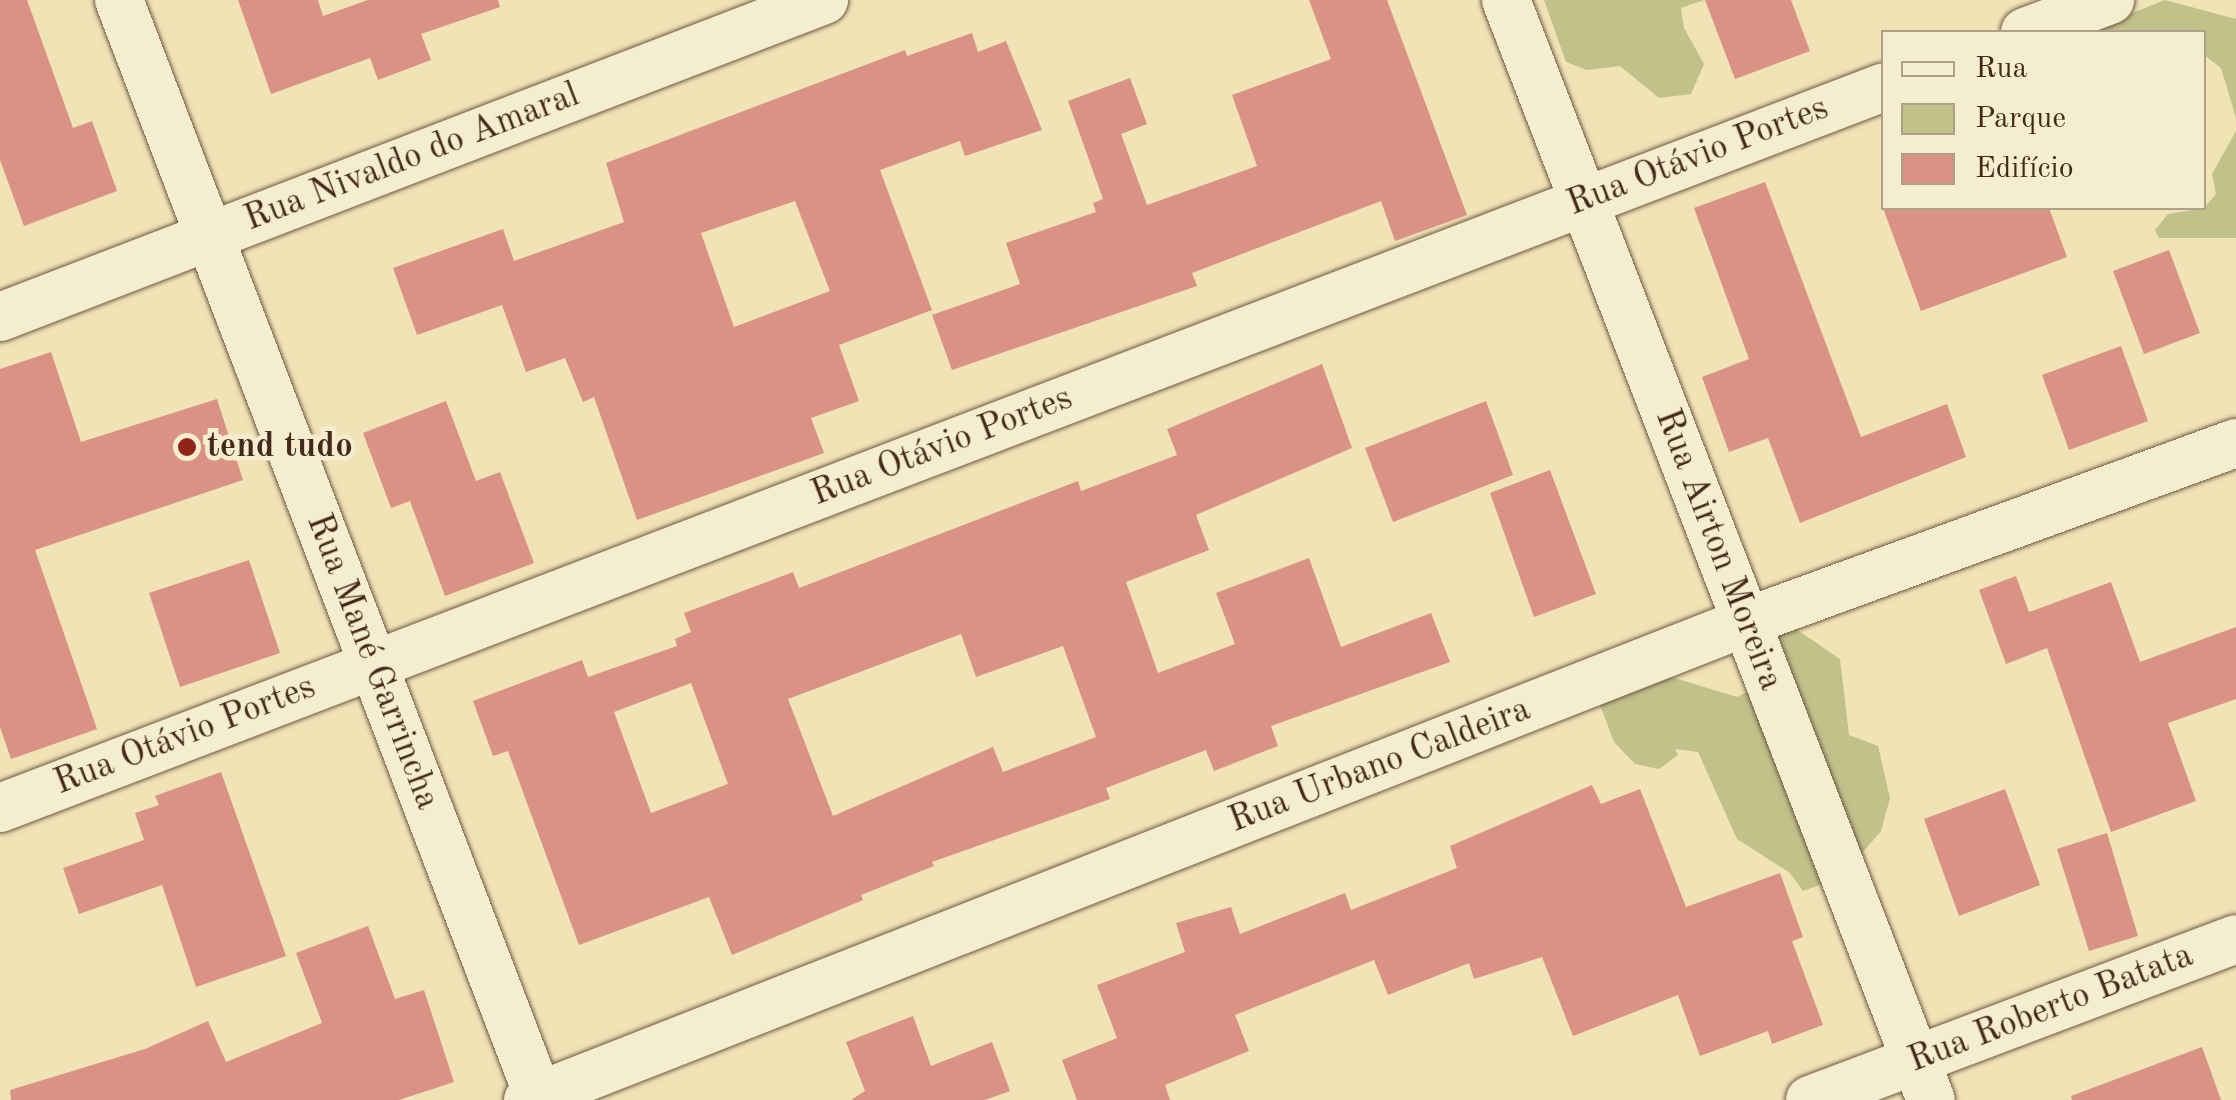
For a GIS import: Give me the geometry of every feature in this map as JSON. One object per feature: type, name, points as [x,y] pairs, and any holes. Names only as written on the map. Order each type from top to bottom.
[{"type":"street","name":"Rua Mané Garrincha","points":[[118,0],[536,1099]]},
{"type":"street","name":"Rua Nivaldo do Amaral","points":[[0,317],[824,0]]},
{"type":"street","name":"Rua Airton Moreira","points":[[1506,0],[1923,1080]]},
{"type":"street","points":[[2030,30],[2110,0]]},
{"type":"street","name":"Rua Otávio Portes","points":[[0,808],[1881,88]]},
{"type":"street","name":"Rua Urbano Caldeira","points":[[536,1099],[1746,622],[2236,443]]},
{"type":"street","name":"Rua Roberto Batata","points":[[1810,1100],[1923,1080],[2236,939]]},
{"type":"green space","points":[[1544,0],[1704,0],[1681,8],[1684,28],[1704,64],[1691,94],[1659,98],[1620,66],[1587,70],[1566,62]]},
{"type":"green space","points":[[2165,0],[2236,19],[2236,118],[2221,68],[2206,57],[2206,30],[2090,30]]},
{"type":"green space","points":[[2236,131],[2236,238],[2159,238],[2155,230],[2168,214],[2206,210],[2216,194],[2212,174]]},
{"type":"green space","points":[[1793,627],[1840,659],[1849,735],[1878,746],[1890,798],[1881,831],[1858,858],[1834,880],[1803,891],[1790,873],[1737,839],[1698,752],[1675,749],[1678,755],[1659,769],[1635,764],[1614,742],[1599,702],[1658,673],[1737,697],[1747,692],[1763,642]]},
{"type":"building","points":[[0,0],[27,0],[73,128],[92,121],[117,191],[24,226],[0,160]]},
{"type":"building","points":[[238,0],[318,0],[323,16],[368,0],[498,0],[500,7],[421,34],[431,60],[378,80],[370,58],[271,94]]},
{"type":"building","points":[[1309,0],[1387,0],[1467,215],[1395,241],[1381,201],[1192,273],[1197,286],[952,370],[932,315],[1020,284],[1006,243],[1096,212],[1093,203],[1103,199],[1068,101],[1130,78],[1147,124],[1121,134],[1147,205],[1257,166],[1232,95],[1331,59]]},
{"type":"building","points":[[1705,0],[1791,0],[1810,51],[1735,79]]},
{"type":"building","points":[[972,33],[978,52],[1006,41],[1042,130],[965,156],[960,141],[880,170],[932,310],[839,345],[859,401],[811,418],[824,453],[637,520],[594,397],[583,402],[565,358],[526,372],[502,305],[417,335],[393,268],[503,229],[514,261],[624,222],[606,163],[905,50],[907,56]],"holes":[[[795,201],[830,291],[734,327],[701,233]]]},
{"type":"building","points":[[1765,182],[1861,437],[1947,404],[1966,457],[1800,523],[1768,438],[1729,452],[1702,377],[1749,359],[1694,208]]},
{"type":"building","points":[[1884,210],[2050,210],[2067,257],[1921,311]]},
{"type":"building","points":[[2169,250],[2200,333],[2144,354],[2113,271]]},
{"type":"building","points":[[2121,346],[2148,421],[2069,450],[2042,375]]},
{"type":"building","points":[[51,352],[81,442],[217,399],[243,480],[35,550],[97,729],[11,759],[0,727],[0,369]]},
{"type":"building","points":[[1322,364],[1352,448],[1196,515],[1209,550],[1126,582],[1158,673],[1235,644],[1216,593],[1309,558],[1341,647],[1431,613],[1450,662],[1271,726],[1278,746],[1214,771],[1206,750],[1106,788],[1110,799],[932,862],[934,866],[861,895],[863,900],[732,955],[709,897],[579,945],[508,751],[493,756],[473,701],[582,660],[588,677],[677,646],[675,639],[691,632],[684,613],[793,572],[799,588],[1078,481],[1081,491],[1177,455],[1167,429]],"holes":[[[961,634],[976,677],[1063,646],[1096,737],[1003,772],[993,747],[833,816],[788,699]],[[691,683],[728,784],[651,813],[614,712]]]},
{"type":"building","points":[[446,401],[476,481],[500,472],[534,563],[445,596],[410,501],[391,508],[363,433]]},
{"type":"building","points":[[1486,401],[1513,475],[1393,522],[1365,448]]},
{"type":"building","points":[[1550,470],[1596,594],[1534,617],[1490,493]]},
{"type":"building","points":[[249,560],[280,653],[180,687],[149,593]]},
{"type":"building","points":[[2016,576],[2029,612],[2111,582],[2140,662],[2236,627],[2236,699],[2168,723],[2196,801],[2111,832],[2047,648],[2006,664],[1979,590]]},
{"type":"building","points":[[221,772],[286,956],[196,987],[162,885],[79,914],[63,868],[144,840],[135,813],[159,805],[155,796]]},
{"type":"building","points":[[1592,785],[1601,804],[1640,789],[1686,907],[1780,873],[1803,937],[1792,941],[1823,1025],[1772,1044],[1768,1031],[1700,1056],[1678,995],[1573,1036],[1542,957],[1474,979],[1469,963],[1388,995],[1374,960],[1235,1015],[1249,1051],[1165,1085],[1170,1100],[1077,1100],[1062,1060],[1117,1038],[1097,985],[1185,952],[1176,923],[1231,907],[1240,934],[1345,893],[1351,910],[1457,868],[1450,846]]},
{"type":"building","points":[[2005,789],[2040,885],[1959,916],[1924,819]]},
{"type":"building","points":[[2107,833],[2138,936],[2089,951],[2057,849]]},
{"type":"building","points":[[368,926],[395,999],[424,990],[454,1082],[399,1100],[11,1100],[10,1090],[145,1049],[208,1021],[226,1062],[322,1023],[296,953]]},
{"type":"building","points":[[913,1016],[931,1066],[992,1042],[1010,1091],[985,1100],[851,1100],[865,1091],[846,1042]]},
{"type":"building","points":[[2202,1047],[2221,1100],[2072,1100],[2071,1096]]},
{"type":"place","name":"tend tudo","points":[[187,447]]}]
